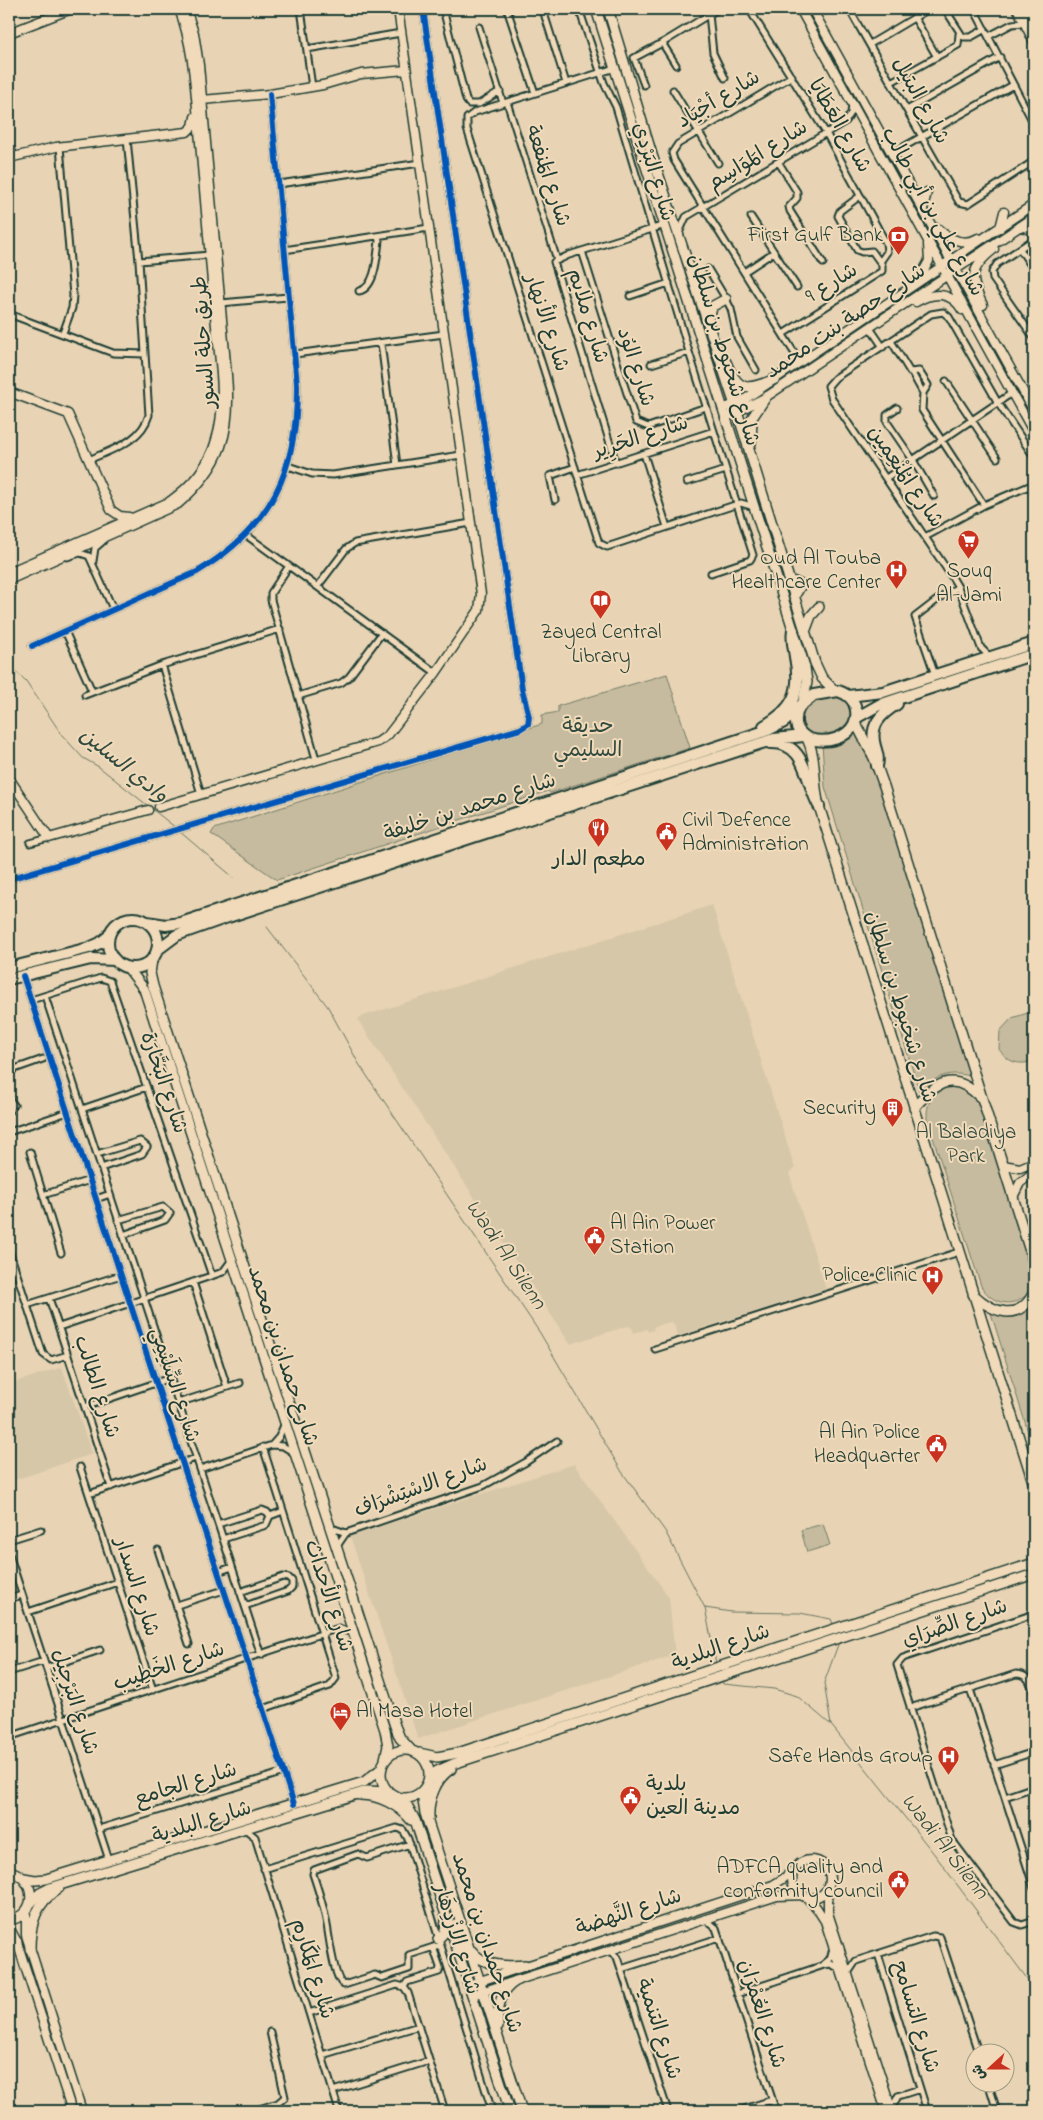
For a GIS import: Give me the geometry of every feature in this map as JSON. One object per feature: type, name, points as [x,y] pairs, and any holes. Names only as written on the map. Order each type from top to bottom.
[{"type":"highway","points":[[742,738],[779,716],[793,701],[798,676],[792,642],[793,630]]},
{"type":"highway","points":[[1034,642],[883,692],[848,696],[835,691],[818,694],[801,706],[797,722],[806,737],[816,741],[833,740],[849,731],[856,720],[873,708],[1034,654]]},
{"type":"highway","points":[[848,696],[854,704],[856,720]]},
{"type":"highway","points":[[877,766],[878,757],[873,737],[876,722],[883,712],[905,696]]},
{"type":"highway","name":"شارع محمد بن خليفة","points":[[147,922],[166,925],[181,923],[773,728],[801,706]]},
{"type":"highway","name":"شارع محمد بن خليفة","points":[[154,955],[177,935],[219,920],[760,744],[780,738],[806,737]]},
{"type":"highway","points":[[760,744],[781,744],[796,752],[803,762],[811,791],[819,806]]},
{"type":"highway","points":[[9,968],[100,944],[109,936],[114,926],[122,920],[138,918],[147,922],[157,935],[154,955],[139,968],[128,968],[115,960],[109,951],[109,936]]},
{"type":"highway","points":[[9,980],[92,959],[115,960]]},
{"type":"main road","points":[[9,33],[71,9]]},
{"type":"main road","name":"طريق حلة السور","points":[[9,580],[178,504],[198,486],[216,460],[226,432],[230,404],[199,100],[190,44],[179,9]]},
{"type":"main road","name":"طريق حلة السور","points":[[9,572],[169,502],[182,492],[207,461],[216,441],[222,402],[202,168],[196,42],[186,9]]},
{"type":"main road","points":[[159,807],[384,738],[436,673],[479,610],[480,594],[471,522],[398,9]]},
{"type":"main road","name":"شارع شخبوط بن سلطان","points":[[596,9],[806,674],[807,682],[801,706]]},
{"type":"main road","name":"شارع شخبوط بن سلطان","points":[[608,9],[817,670],[835,691]]},
{"type":"main road","name":"شارع علي بن أبي طالب","points":[[800,9],[1034,432]]},
{"type":"main road","name":"شارع علي بن أبي طالب","points":[[812,9],[991,330],[1034,411]]},
{"type":"main road","points":[[1022,10],[1030,22],[1034,41]]},
{"type":"main road","points":[[11,157],[60,147],[187,132],[193,126],[199,100],[270,94],[312,87],[361,74],[406,70]]},
{"type":"main road","points":[[187,132],[196,142],[202,168]]},
{"type":"main road","points":[[923,209],[927,192]]},
{"type":"main road","name":"شارع حصة بنت محمد","points":[[736,409],[800,362],[1034,204]]},
{"type":"main road","points":[[900,294],[905,287],[922,276],[929,261],[927,242],[909,206]]},
{"type":"main road","points":[[932,224],[944,235],[961,241],[974,240],[1000,228],[1004,212]]},
{"type":"main road","name":"شارع حصة بنت محمد","points":[[724,414],[766,397],[1034,218]]},
{"type":"main road","points":[[991,330],[988,316],[976,292],[974,272],[980,260],[1000,245],[1009,234]]},
{"type":"main road","points":[[896,310],[903,309],[929,295],[943,295],[956,302],[980,334]]},
{"type":"main road","points":[[699,296],[710,301],[725,297]]},
{"type":"main road","points":[[707,321],[713,306],[725,297]]},
{"type":"main road","points":[[715,344],[732,376],[740,385],[751,388],[775,380]]},
{"type":"main road","points":[[9,392],[68,414],[111,510],[111,519],[107,526],[87,537]]},
{"type":"main road","points":[[753,467],[750,425],[754,412],[766,397]]},
{"type":"main road","points":[[729,429],[730,421],[734,420],[753,479],[761,492]]},
{"type":"main road","points":[[111,510],[125,518],[148,511]]},
{"type":"main road","points":[[805,632],[811,616],[819,606]]},
{"type":"main road","points":[[856,720],[877,766],[1034,1264]]},
{"type":"main road","name":"شارع شخبوط بن سلطان","points":[[806,737],[814,757],[815,787],[819,806],[1033,1481],[1034,1492]]},
{"type":"main road","points":[[9,778],[49,838],[148,810]]},
{"type":"main road","name":"شارع حمدان بن محمد","points":[[154,955],[150,972],[153,986],[395,1726],[400,1738],[414,1751]]},
{"type":"main road","name":"شارع حمدان بن محمد","points":[[128,968],[144,989],[387,1734],[388,1746],[384,1763]]},
{"type":"main road","points":[[914,1108],[932,1088],[945,1082],[964,1084],[982,1098]]},
{"type":"main road","points":[[1003,1165],[1020,1168],[1034,1162]]},
{"type":"main road","points":[[1013,1197],[1020,1182],[1034,1172]]},
{"type":"main road","points":[[973,1294],[992,1309],[1008,1312],[1022,1307],[1034,1292]]},
{"type":"main road","name":"شارع البلدية","points":[[428,1782],[448,1765],[737,1666],[809,1647],[878,1619],[1032,1563]]},
{"type":"main road","name":"شارع البلدية","points":[[737,1666],[806,1638],[1032,1575]]},
{"type":"main road","name":"شارع البلدية","points":[[414,1751],[437,1757],[448,1756],[692,1681]]},
{"type":"main road","points":[[399,1750],[414,1751],[429,1768],[428,1782],[418,1794],[412,1797],[398,1797],[389,1792],[381,1778],[384,1763],[399,1750]]},
{"type":"main road","points":[[430,1829],[430,1804],[438,1782],[445,1772],[472,1758]]},
{"type":"main road","name":"شارع البلدية","points":[[24,1878],[46,1879],[364,1782],[384,1763]]},
{"type":"main road","name":"شارع حمدان بن محمد","points":[[428,1782],[423,1807],[465,1936],[474,1983],[473,1999],[510,2111]]},
{"type":"main road","name":"شارع البلدية","points":[[9,1920],[17,1918],[45,1890],[68,1882],[352,1795],[372,1790],[389,1792]]},
{"type":"main road","points":[[352,1795],[376,1797],[398,1808],[417,1828]]},
{"type":"main road","name":"شارع حمدان بن محمد","points":[[398,1797],[410,1809],[446,1916],[474,1983],[483,1991],[522,2111]]},
{"type":"main road","points":[[890,2110],[844,1971],[842,1957],[827,1908],[829,1874],[822,1864],[810,1860],[797,1867],[793,1882],[803,1896],[823,1916],[833,1948],[844,1971],[886,2090],[890,2110]]},
{"type":"main road","name":"شارع النَّهضة","points":[[474,1983],[773,1885],[797,1867]]},
{"type":"main road","points":[[11,1870],[24,1878],[31,1890],[24,1930],[82,2111]]},
{"type":"main road","points":[[30,1950],[30,1926],[37,1911],[50,1894],[68,1882]]},
{"type":"main road","points":[[803,1896],[821,1894],[828,1886]]},
{"type":"main road","name":"شارع النَّهضة","points":[[473,1999],[483,1991],[781,1895],[803,1896]]},
{"type":"main road","points":[[437,1944],[445,1932],[446,1916]]},
{"type":"main road","points":[[9,1927],[17,1942],[72,2111]]},
{"type":"main road","points":[[9,1934],[17,1942]]},
{"type":"main road","points":[[465,1936],[474,1954],[483,1960],[508,1966],[525,1965]]},
{"type":"main road","points":[[582,1959],[580,1954],[582,1949],[610,1938]]},
{"type":"main road","points":[[498,2036],[498,2017],[502,1993],[507,1986],[516,1981]]},
{"type":"main road","points":[[473,1999],[480,2001],[499,2057],[508,2070]]},
{"type":"street","points":[[302,9],[312,87]]},
{"type":"street","points":[[9,879],[524,728],[530,721],[522,689],[423,9]]},
{"type":"street","points":[[443,9],[466,100],[469,104],[476,105],[500,91]]},
{"type":"street","points":[[507,9],[535,93]]},
{"type":"street","name":"شارع البَرْدِي","points":[[579,9],[600,72],[616,107],[689,352],[726,470],[739,504],[753,558],[711,573]]},
{"type":"street","points":[[644,85],[634,58],[718,9]]},
{"type":"street","name":"شارع العَطَايَا","points":[[750,9],[826,133],[888,246],[886,255],[880,262]]},
{"type":"street","name":"شارع البتيل","points":[[849,9],[959,202],[968,204],[1034,161]]},
{"type":"street","points":[[870,44],[929,9]]},
{"type":"street","points":[[891,82],[958,44],[959,34],[945,9]]},
{"type":"street","points":[[974,9],[1034,124]]},
{"type":"street","points":[[543,10],[566,83]]},
{"type":"street","points":[[1009,26],[1022,10]]},
{"type":"street","points":[[709,14],[713,53],[724,78]]},
{"type":"street","points":[[914,18],[937,57]]},
{"type":"street","points":[[989,36],[1009,26],[1030,22]]},
{"type":"street","name":"شارع المَنفعة","points":[[479,27],[557,260]]},
{"type":"street","points":[[959,34],[968,38],[985,29]]},
{"type":"street","points":[[307,49],[401,33]]},
{"type":"street","points":[[664,42],[664,46],[676,65]]},
{"type":"street","points":[[907,110],[1000,57]]},
{"type":"street","name":"شارع الأنهار","points":[[615,68],[472,114],[467,118],[466,126],[597,539],[601,545],[607,547],[739,504]]},
{"type":"street","name":"شارع أجْيَاد","points":[[792,76],[698,131],[674,147],[672,156],[800,362]]},
{"type":"street","points":[[892,154],[1014,85]]},
{"type":"street","points":[[672,90],[718,163]]},
{"type":"street","points":[[32,646],[196,572],[228,552],[246,535],[280,486],[288,466],[297,413],[295,354],[270,94]]},
{"type":"street","points":[[852,102],[851,113],[846,121],[862,122]]},
{"type":"street","name":"شارع المَوَاسِم","points":[[686,217],[779,163],[846,121]]},
{"type":"street","points":[[89,460],[128,442],[146,425],[148,415],[139,261],[127,139]]},
{"type":"street","points":[[9,144],[11,157]]},
{"type":"street","points":[[60,147],[73,295],[72,308],[63,333]]},
{"type":"street","points":[[279,184],[420,163]]},
{"type":"street","points":[[779,163],[797,192],[797,198],[789,207],[790,211],[823,263]]},
{"type":"street","name":"شارع 9","points":[[783,334],[878,275],[883,269],[872,251],[862,252],[858,250],[838,216],[840,210],[860,196]]},
{"type":"street","points":[[672,214],[686,217],[679,235]]},
{"type":"street","points":[[752,217],[797,287]]},
{"type":"street","points":[[1034,218],[1032,224],[1034,236]]},
{"type":"street","name":"شارع ملايم","points":[[616,463],[554,268],[557,260],[665,225]]},
{"type":"street","points":[[284,250],[429,228]]},
{"type":"street","points":[[1018,228],[1034,236]]},
{"type":"street","points":[[359,291],[369,284],[373,274],[378,236]]},
{"type":"street","points":[[1034,236],[1020,249],[997,264],[992,275],[1034,338]]},
{"type":"street","points":[[1020,249],[1034,270]]},
{"type":"street","name":"شارع الوُد","points":[[582,251],[636,422],[648,427],[706,406]]},
{"type":"street","points":[[744,272],[774,252]]},
{"type":"street","points":[[139,261],[210,255]]},
{"type":"street","points":[[708,269],[731,309],[735,332],[756,370]]},
{"type":"street","points":[[630,296],[669,283]]},
{"type":"street","points":[[221,303],[288,296]]},
{"type":"street","name":"شارع المُنْعِمِين","points":[[990,657],[981,648],[958,587],[832,399],[828,389],[830,382],[931,314],[944,312],[949,317],[998,403],[1034,457]]},
{"type":"street","points":[[9,314],[113,353],[145,354]]},
{"type":"street","points":[[870,328],[883,347]]},
{"type":"street","points":[[295,354],[444,334]]},
{"type":"street","points":[[891,341],[912,373],[919,371],[927,384],[923,393],[922,410],[984,505]]},
{"type":"street","points":[[381,343],[397,466]]},
{"type":"street","points":[[651,364],[689,352]]},
{"type":"street","points":[[946,381],[998,458]]},
{"type":"street","points":[[886,478],[1012,393]]},
{"type":"street","points":[[897,408],[887,415],[887,422],[913,460],[934,496]]},
{"type":"street","name":"شارع الحَرِير","points":[[577,475],[714,431]]},
{"type":"street","points":[[644,454],[667,527]]},
{"type":"street","points":[[288,466],[320,475],[397,466],[461,455]]},
{"type":"street","points":[[555,500],[550,476],[575,467]]},
{"type":"street","points":[[687,482],[726,470]]},
{"type":"street","points":[[925,537],[984,505],[1034,484]]},
{"type":"street","points":[[739,504],[750,493]]},
{"type":"street","points":[[739,504],[754,507]]},
{"type":"street","points":[[318,586],[346,549],[355,543],[471,522]]},
{"type":"street","points":[[93,562],[95,548],[117,532]]},
{"type":"street","points":[[246,535],[436,673]]},
{"type":"street","points":[[57,558],[80,553],[89,556],[113,609]]},
{"type":"street","points":[[289,566],[271,593],[316,759]]},
{"type":"street","points":[[936,675],[915,617],[958,587]]},
{"type":"street","points":[[85,695],[162,665],[280,629]]},
{"type":"street","points":[[65,631],[92,692]]},
{"type":"street","points":[[298,696],[345,680],[382,633]]},
{"type":"street","points":[[976,662],[981,648]]},
{"type":"street","points":[[162,665],[201,794]]},
{"type":"street","points":[[148,810],[159,807]]},
{"type":"street","points":[[30,843],[49,838]]},
{"type":"street","name":"شارع السِّلَيْمِي","points":[[23,976],[294,1804]]},
{"type":"street","name":"شارع البَحَّارَة","points":[[31,1000],[101,978],[108,979],[212,1276]]},
{"type":"street","name":"شارع السِّلَيْمِي","points":[[44,996],[261,1655]]},
{"type":"street","points":[[9,1071],[43,1059]]},
{"type":"street","points":[[82,1109],[147,1087]]},
{"type":"street","points":[[9,1100],[14,1105],[9,1110]]},
{"type":"street","points":[[9,1132],[68,1112]]},
{"type":"street","points":[[96,1154],[140,1140],[147,1147],[142,1154],[101,1168]]},
{"type":"street","points":[[30,1152],[61,1253]]},
{"type":"street","points":[[43,1195],[90,1180]]},
{"type":"street","points":[[96,1199],[110,1194]]},
{"type":"street","points":[[118,1220],[163,1206],[170,1213],[165,1220],[123,1235]]},
{"type":"street","points":[[9,1239],[10,1256],[44,1356],[54,1360],[68,1355]]},
{"type":"street","points":[[655,1349],[959,1252]]},
{"type":"street","points":[[59,1327],[223,1272],[232,1259]]},
{"type":"street","points":[[223,1272],[238,1278]]},
{"type":"street","points":[[27,1305],[121,1275]]},
{"type":"street","points":[[193,1282],[228,1387]]},
{"type":"street","name":"شارع الطالب","points":[[49,1298],[111,1487]]},
{"type":"street","points":[[85,1407],[170,1378]]},
{"type":"street","points":[[178,1403],[240,1383]]},
{"type":"street","points":[[200,1469],[272,1444],[282,1432],[285,1421]]},
{"type":"street","name":"شارع الاسْتِشْرَاف","points":[[330,1526],[346,1533],[483,1486],[520,1466],[557,1441]]},
{"type":"street","points":[[272,1444],[288,1448],[296,1455]]},
{"type":"street","name":"شارع الأحداث","points":[[263,1448],[336,1676],[334,1683],[263,1708]]},
{"type":"street","points":[[89,1494],[196,1458]]},
{"type":"street","name":"شارع السدار","points":[[80,1467],[153,1690]]},
{"type":"street","points":[[218,1524],[262,1510],[270,1516]]},
{"type":"street","points":[[223,1539],[266,1525],[270,1516],[283,1511]]},
{"type":"street","points":[[9,1540],[41,1530]]},
{"type":"street","name":"شارع الاسْتِشْرَاف","points":[[337,1546],[346,1533]]},
{"type":"street","points":[[158,1550],[189,1644]]},
{"type":"street","name":"شارع البَرْجِيل","points":[[9,1554],[109,1860]]},
{"type":"street","points":[[218,1572],[232,1567]]},
{"type":"street","points":[[240,1592],[283,1577],[292,1582],[292,1587],[288,1591],[245,1606]]},
{"type":"street","points":[[28,1612],[118,1582]]},
{"type":"street","points":[[177,1605],[224,1590]]},
{"type":"street","points":[[9,1599],[22,1595]]},
{"type":"street","points":[[348,1613],[339,1628],[354,1635]]},
{"type":"street","name":"شارع الصِّرَاي","points":[[1034,1614],[902,1658],[898,1667],[944,1816],[956,1848],[1013,1920],[1022,1925],[1034,1921]]},
{"type":"street","name":"شارع الخَطِيب","points":[[9,1737],[339,1628]]},
{"type":"street","points":[[46,1668],[100,1650]]},
{"type":"street","points":[[9,1672],[44,1661]]},
{"type":"street","points":[[910,1708],[1021,1674],[1030,1680],[1034,1694]]},
{"type":"street","points":[[970,1689],[1034,1888]]},
{"type":"street","points":[[994,1765],[1034,1752]]},
{"type":"street","name":"شارع الجامع","points":[[99,1829],[284,1772]]},
{"type":"street","points":[[1005,1797],[1034,1787]]},
{"type":"street","points":[[242,1829],[248,1830],[254,1837],[260,1823]]},
{"type":"street","name":"شارع الازْدِهَار","points":[[264,1869],[396,1828],[403,1830],[410,1844],[437,1944],[492,2111]]},
{"type":"street","name":"شارع المَكَارِم","points":[[254,1837],[339,2111]]},
{"type":"street","points":[[309,2013],[397,1986],[404,1986],[407,1982],[439,1972],[437,1944],[409,1955],[409,1970],[382,1978],[375,1975],[344,1986],[341,1984],[333,1961],[333,1951],[327,1932],[327,1921],[313,1874],[314,1870],[358,1854],[367,1858],[410,1844]]},
{"type":"street","points":[[1026,1862],[1034,1859]]},
{"type":"street","points":[[705,1919],[716,1928],[720,1915]]},
{"type":"street","name":"شارع العُمْرَان","points":[[716,1928],[776,2111]]},
{"type":"street","points":[[737,1994],[824,1965],[831,1964],[844,1971],[856,1962],[933,1936],[940,1938],[975,2042]]},
{"type":"street","points":[[621,1970],[719,1938]]},
{"type":"street","name":"شارع التنمية","points":[[617,1958],[621,1947]]},
{"type":"street","points":[[824,1965],[830,1959],[833,1948]]},
{"type":"street","name":"شارع التنمية","points":[[610,1951],[617,1958],[668,2111]]},
{"type":"street","name":"شارع التسامح","points":[[878,1954],[927,2111]]},
{"type":"street","points":[[842,1957],[856,1962]]},
{"type":"street","points":[[404,1986],[419,2026],[445,2111]]},
{"type":"street","points":[[322,2055],[419,2026]]},
{"type":"street","points":[[253,2111],[269,2109],[280,2102],[285,2095],[270,2032]]},
{"type":"street","points":[[333,2091],[429,2061]]},
{"type":"street","name":"شارع التسامح","points":[[890,2110],[898,2096],[920,2089]]},
{"type":"street","name":"شارع التسامح","points":[[886,2090],[898,2096]]},
{"type":"street","points":[[991,2092],[997,2111]]},
{"type":"street","points":[[738,2111],[772,2100]]},
{"type":"shaded area","points":[[712,905],[795,1168],[789,1173],[826,1289],[681,1335],[678,1335],[673,1323],[670,1322],[653,1327],[654,1330],[648,1332],[647,1329],[634,1333],[632,1328],[628,1326],[570,1344],[358,1020],[360,1017]]},
{"type":"shaded area","points":[[62,1367],[92,1454],[9,1482],[9,1384]]},
{"type":"shaded area","points":[[574,1464],[669,1597],[675,1655],[418,1739],[350,1536]]},
{"type":"green space","name":"حديقة السليمي","points":[[667,674],[690,748],[550,793],[548,791],[277,880],[211,834],[214,829],[542,724],[542,715],[558,712],[558,706]]},
{"type":"green space","points":[[836,694],[850,701],[853,722],[839,734],[816,738],[801,728],[800,715],[809,702]]},
{"type":"green space","points":[[859,731],[871,753],[973,1077],[950,1074],[937,1078],[920,1094],[825,787],[822,744],[843,740]]},
{"type":"green space","points":[[1034,1011],[1034,1061],[1014,1062],[999,1049],[1000,1031],[1012,1018]]},
{"type":"green space","name":"Al Baladiya Park","points":[[954,1084],[977,1094],[1034,1267],[1034,1279],[1030,1289],[1024,1297],[1016,1301],[1007,1303],[998,1301],[989,1296],[981,1286],[927,1119],[928,1106],[933,1096],[942,1089]]},
{"type":"green space","points":[[1034,1303],[1034,1451],[990,1310],[1024,1310]]},
{"type":"green space","points":[[823,1524],[830,1545],[807,1552],[801,1530]]},
{"type":"waterway","name":"وادي السلين","points":[[9,665],[26,681],[62,735],[83,758],[99,767],[176,828]]},
{"type":"waterway","name":"وادي السلين","points":[[179,831],[233,877]]},
{"type":"waterway","name":"Wadi Al Silenn","points":[[267,927],[328,1007],[359,1064],[540,1333],[622,1472],[665,1531],[705,1608],[716,1663]]},
{"type":"waterway","name":"Wadi Al Silenn","points":[[705,1608],[731,1612],[800,1613],[831,1619],[833,1624]]},
{"type":"waterway","name":"Wadi Al Silenn","points":[[831,1725],[824,1683],[839,1642]]},
{"type":"waterway","name":"Wadi Al Silenn","points":[[722,1681],[723,1684],[774,1689],[797,1696],[831,1725],[935,1855],[1034,1988]]},
{"type":"cycle path","points":[[9,879],[520,729],[528,724],[529,717],[522,689],[423,9]]},
{"type":"cycle path","points":[[32,646],[197,572],[223,555],[244,536],[262,515],[276,493],[286,469],[292,443],[296,415],[297,384],[270,94]]},
{"type":"cycle path","points":[[23,976],[294,1804]]},
{"type":"place","name":"First Gulf Bank","points":[[899,255]]},
{"type":"place","name":"Souq Al-Jami","points":[[969,559]]},
{"type":"place","name":"Oud Al Touba Healthcare Center","points":[[897,590]]},
{"type":"place","name":"Zayed Central Library","points":[[601,620]]},
{"type":"place","name":"مطعم الدار","points":[[599,847]]},
{"type":"place","name":"Civil Defence Administration","points":[[666,852]]},
{"type":"place","name":"Security","points":[[892,1128]]},
{"type":"place","name":"Al Ain Power Station","points":[[594,1255]]},
{"type":"place","name":"Police Clinic","points":[[933,1295]]},
{"type":"place","name":"Al Ain Police Headquarter","points":[[936,1464]]},
{"type":"place","name":"Al Masa Hotel","points":[[340,1731]]},
{"type":"place","name":"Safe Hands Group","points":[[949,1776]]},
{"type":"place","name":"بلدية مدينة العين","points":[[630,1816]]},
{"type":"place","name":"ADFCA quality and conformity council","points":[[899,1899]]}]
